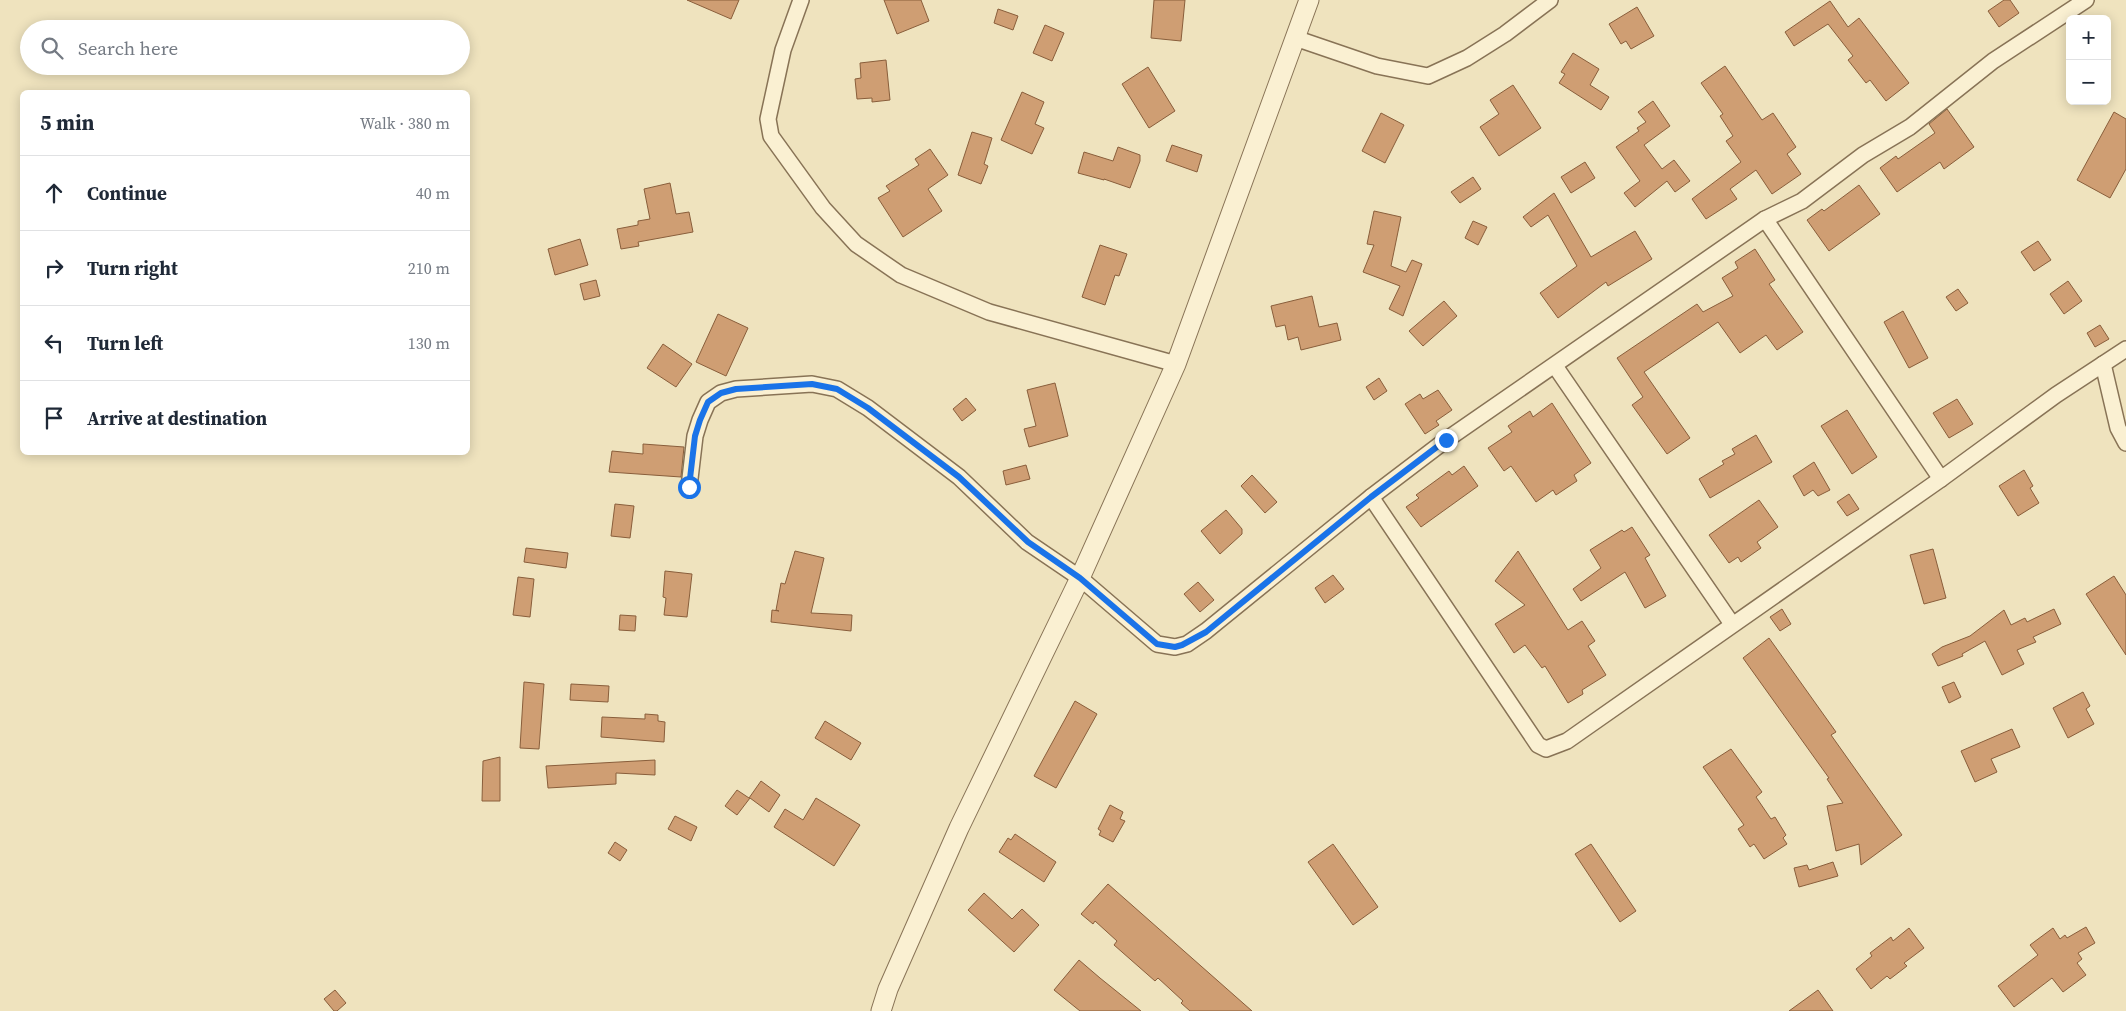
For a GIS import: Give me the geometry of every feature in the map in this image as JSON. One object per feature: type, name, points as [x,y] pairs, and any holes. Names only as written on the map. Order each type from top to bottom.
[{"type":"street","points":[[801,0],[783,50],[768,119],[771,136],[823,208],[856,244],[901,276],[989,312],[1176,364]]},
{"type":"street","points":[[882,1011],[888,989],[959,828],[1080,578],[1176,364],[1309,0]]},
{"type":"street","points":[[1295,38],[1377,66],[1428,76],[1466,58],[1505,34],[1550,0]]},
{"type":"street","points":[[689,487],[695,436],[708,402],[721,393],[736,389],[812,384],[837,389],[876,414],[959,477],[1028,542],[1080,578],[1157,644],[1175,647],[1182,645],[1206,632],[1371,497],[1446,440],[1765,219],[1802,201],[1863,155],[1910,127],[1994,61],[2086,0]]},
{"type":"street","points":[[1765,219],[1941,479]]},
{"type":"street","points":[[1371,497],[1538,745],[1546,748],[1567,741],[1941,479],[2056,395],[2126,349]]},
{"type":"street","points":[[2103,364],[2118,428],[2126,443]]},
{"type":"street","points":[[1555,366],[1732,624]]},
{"type":"building","points":[[687,0],[739,0],[731,19]]},
{"type":"building","points":[[884,0],[921,0],[929,21],[897,34]]},
{"type":"building","points":[[1154,0],[1185,0],[1181,41],[1151,38]]},
{"type":"building","points":[[2004,0],[2010,0],[2019,13],[1999,27],[1988,11]]},
{"type":"building","points":[[1830,1],[1848,27],[1859,18],[1909,83],[1886,101],[1870,80],[1866,83],[1848,60],[1853,56],[1828,24],[1794,46],[1785,32]]},
{"type":"building","points":[[1637,7],[1654,36],[1631,49],[1626,41],[1621,44],[1609,24]]},
{"type":"building","points":[[998,9],[1018,16],[1013,30],[994,23]]},
{"type":"building","points":[[1045,25],[1064,33],[1052,61],[1033,53]]},
{"type":"building","points":[[1573,53],[1599,69],[1590,85],[1609,97],[1601,110],[1559,83],[1565,74],[1561,72]]},
{"type":"building","points":[[886,60],[890,100],[872,102],[872,98],[857,99],[855,79],[861,78],[860,63]]},
{"type":"building","points":[[1725,66],[1762,120],[1773,113],[1796,147],[1787,154],[1801,174],[1772,194],[1756,170],[1730,189],[1737,199],[1706,219],[1692,199],[1741,162],[1726,141],[1733,136],[1720,116],[1723,114],[1701,83]]},
{"type":"building","points":[[1148,67],[1175,111],[1149,128],[1122,84]]},
{"type":"building","points":[[1513,85],[1541,128],[1499,156],[1480,127],[1499,114],[1490,100]]},
{"type":"building","points":[[1022,92],[1044,102],[1035,124],[1044,128],[1032,154],[1001,140]]},
{"type":"building","points":[[1653,101],[1670,126],[1644,145],[1662,169],[1674,160],[1690,181],[1675,192],[1667,181],[1635,207],[1624,193],[1640,181],[1616,147],[1639,131],[1637,128],[1646,122],[1638,112]]},
{"type":"building","points":[[1947,109],[1974,147],[1944,169],[1940,162],[1897,192],[1880,168],[1896,156],[1898,159],[1935,133],[1929,124]]},
{"type":"building","points":[[2114,112],[2126,119],[2126,169],[2110,198],[2077,180]]},
{"type":"building","points":[[1381,113],[1404,125],[1385,163],[1362,151]]},
{"type":"building","points":[[972,132],[992,138],[984,164],[988,166],[981,184],[958,175]]},
{"type":"building","points":[[1172,145],[1202,155],[1197,172],[1166,161]]},
{"type":"building","points":[[1118,147],[1140,155],[1140,161],[1130,188],[1078,173],[1084,152],[1113,161]]},
{"type":"building","points":[[930,149],[948,175],[928,189],[942,211],[903,237],[878,198],[890,191],[886,186],[919,165],[915,159]]},
{"type":"building","points":[[1585,162],[1595,178],[1571,193],[1561,177]]},
{"type":"building","points":[[1473,177],[1481,189],[1460,203],[1451,192]]},
{"type":"building","points":[[670,183],[676,214],[689,212],[693,232],[638,242],[639,246],[621,249],[617,229],[638,225],[638,221],[650,219],[644,189]]},
{"type":"building","points":[[1859,185],[1880,214],[1829,251],[1807,220],[1822,209],[1824,211]]},
{"type":"building","points":[[1554,193],[1591,257],[1635,231],[1652,259],[1608,286],[1606,282],[1558,318],[1540,293],[1577,266],[1548,215],[1531,227],[1523,217]]},
{"type":"building","points":[[1374,211],[1401,217],[1391,266],[1406,272],[1412,260],[1422,264],[1403,316],[1389,309],[1400,286],[1363,272],[1374,245],[1367,244]]},
{"type":"building","points":[[1473,221],[1487,227],[1478,245],[1465,238]]},
{"type":"building","points":[[580,239],[588,265],[555,275],[548,249]]},
{"type":"building","points":[[2038,241],[2051,260],[2034,271],[2021,252]]},
{"type":"building","points":[[1100,245],[1127,254],[1119,276],[1115,275],[1105,305],[1082,297]]},
{"type":"building","points":[[1755,249],[1775,280],[1769,284],[1803,332],[1777,350],[1766,335],[1740,353],[1718,322],[1644,372],[1690,438],[1667,454],[1632,405],[1643,397],[1617,358],[1697,304],[1703,312],[1733,296],[1722,278],[1738,268],[1735,262]]},
{"type":"building","points":[[596,280],[600,296],[584,300],[580,284]]},
{"type":"building","points":[[2068,281],[2082,301],[2064,314],[2050,294]]},
{"type":"building","points":[[1958,289],[1968,303],[1956,311],[1946,297]]},
{"type":"building","points":[[1312,296],[1319,327],[1337,323],[1341,340],[1301,350],[1298,337],[1288,340],[1285,325],[1276,327],[1271,306]]},
{"type":"building","points":[[1444,301],[1457,316],[1423,346],[1409,331]]},
{"type":"building","points":[[1903,311],[1928,358],[1909,368],[1884,322]]},
{"type":"building","points":[[718,314],[748,328],[726,376],[696,362]]},
{"type":"building","points":[[2100,325],[2109,339],[2095,347],[2087,333]]},
{"type":"building","points":[[663,344],[692,364],[676,387],[647,368]]},
{"type":"building","points":[[1379,378],[1387,391],[1374,400],[1366,387]]},
{"type":"building","points":[[1055,383],[1068,436],[1029,447],[1024,429],[1036,426],[1027,390]]},
{"type":"building","points":[[1438,390],[1452,410],[1436,421],[1439,425],[1425,434],[1405,404],[1420,394],[1423,399]]},
{"type":"building","points":[[966,398],[976,410],[962,421],[953,409]]},
{"type":"building","points":[[1957,399],[1973,424],[1949,438],[1933,413]]},
{"type":"building","points":[[1552,403],[1591,463],[1574,475],[1577,481],[1556,495],[1553,490],[1536,502],[1511,466],[1504,471],[1488,448],[1512,432],[1508,426],[1530,411],[1533,417]]},
{"type":"building","points":[[1847,410],[1877,457],[1852,474],[1821,426]]},
{"type":"building","points":[[1756,435],[1772,462],[1710,498],[1699,479],[1724,464],[1722,461],[1735,454],[1732,449]]},
{"type":"building","points":[[643,444],[684,447],[681,477],[609,472],[612,451],[643,454]]},
{"type":"building","points":[[1814,462],[1830,490],[1818,496],[1813,490],[1804,496],[1793,476]]},
{"type":"building","points":[[1026,465],[1030,479],[1006,485],[1003,471]]},
{"type":"building","points":[[1464,466],[1478,486],[1421,527],[1406,507],[1419,498],[1416,495],[1449,471],[1452,475]]},
{"type":"building","points":[[2024,470],[2033,486],[2030,488],[2039,503],[2018,516],[1999,486]]},
{"type":"building","points":[[1252,475],[1277,502],[1265,513],[1241,486]]},
{"type":"building","points":[[1849,494],[1859,509],[1847,516],[1837,502]]},
{"type":"building","points":[[1759,500],[1778,527],[1757,542],[1761,548],[1741,562],[1738,557],[1729,563],[1709,535]]},
{"type":"building","points":[[615,504],[634,506],[630,538],[611,536]]},
{"type":"building","points":[[1226,510],[1242,529],[1242,534],[1220,554],[1201,531]]},
{"type":"building","points":[[1632,527],[1650,555],[1645,558],[1666,596],[1645,608],[1625,572],[1581,601],[1573,589],[1601,568],[1590,550],[1622,530],[1624,532]]},
{"type":"building","points":[[526,548],[568,553],[566,568],[524,562]]},
{"type":"building","points":[[1933,549],[1946,598],[1924,604],[1910,555]]},
{"type":"building","points":[[795,551],[824,558],[811,613],[852,615],[851,631],[771,622],[772,610],[779,611],[776,610],[781,583],[785,584]]},
{"type":"building","points":[[1518,551],[1568,630],[1582,621],[1595,641],[1588,646],[1606,675],[1582,690],[1583,694],[1568,703],[1545,666],[1542,668],[1525,645],[1514,653],[1495,624],[1525,605],[1495,581]]},
{"type":"building","points":[[665,571],[692,574],[687,617],[664,615],[666,598],[663,597]]},
{"type":"building","points":[[1333,575],[1344,589],[1325,603],[1315,588]]},
{"type":"building","points":[[2114,576],[2126,595],[2126,655],[2086,594]]},
{"type":"building","points":[[518,577],[534,579],[530,617],[513,615]]},
{"type":"building","points":[[1198,582],[1214,600],[1200,612],[1184,594]]},
{"type":"building","points":[[1782,609],[1791,624],[1780,631],[1770,617]]},
{"type":"building","points":[[2054,609],[2061,624],[2033,637],[2036,642],[2017,650],[2024,664],[2002,675],[1985,641],[1962,654],[1963,656],[1938,666],[1932,654],[1942,647],[1970,636],[2004,610],[2011,625],[2025,618],[2027,622]]},
{"type":"building","points":[[620,615],[636,616],[635,631],[619,630]]},
{"type":"building","points":[[1769,638],[1836,732],[1831,735],[1902,835],[1861,865],[1859,844],[1836,851],[1827,806],[1843,803],[1827,779],[1829,778],[1743,658]]},
{"type":"building","points":[[524,682],[544,684],[539,749],[520,748]]},
{"type":"building","points":[[1954,682],[1961,697],[1949,703],[1942,687]]},
{"type":"building","points":[[571,684],[609,686],[608,702],[570,700]]},
{"type":"building","points":[[2083,692],[2090,706],[2086,709],[2094,724],[2068,738],[2053,708]]},
{"type":"building","points":[[1075,701],[1097,714],[1056,788],[1034,776]]},
{"type":"building","points":[[645,714],[658,715],[658,721],[665,722],[664,742],[601,737],[602,717],[645,719]]},
{"type":"building","points":[[825,721],[861,743],[851,760],[815,738]]},
{"type":"building","points":[[2012,729],[2020,747],[1991,759],[1997,772],[1975,782],[1961,751]]},
{"type":"building","points":[[1731,749],[1762,792],[1756,797],[1771,819],[1775,817],[1786,835],[1783,838],[1787,844],[1764,859],[1754,844],[1750,847],[1738,829],[1744,825],[1703,767]]},
{"type":"building","points":[[500,757],[500,801],[482,801],[483,761]]},
{"type":"building","points":[[655,760],[655,775],[616,773],[616,784],[548,788],[546,766]]},
{"type":"building","points":[[761,781],[780,795],[769,812],[750,798],[737,815],[725,806],[737,790],[749,798]]},
{"type":"building","points":[[816,798],[860,825],[834,866],[774,827],[785,809],[803,820]]},
{"type":"building","points":[[1110,805],[1123,812],[1120,819],[1125,821],[1113,842],[1099,835],[1101,831],[1098,829]]},
{"type":"building","points":[[675,816],[697,827],[691,841],[668,829]]},
{"type":"building","points":[[1015,834],[1056,862],[1044,882],[999,852],[1008,838],[1011,840]]},
{"type":"building","points":[[615,842],[627,850],[620,861],[608,853]]},
{"type":"building","points":[[1333,844],[1378,907],[1353,925],[1308,862]]},
{"type":"building","points":[[1591,844],[1636,911],[1620,922],[1575,854]]},
{"type":"building","points":[[1833,862],[1838,876],[1799,887],[1794,868],[1807,865],[1809,870]]},
{"type":"building","points":[[1108,884],[1252,1011],[1190,1011],[1181,1003],[1183,1001],[1158,978],[1155,981],[1114,945],[1117,941],[1095,921],[1093,924],[1081,914]]},
{"type":"building","points":[[984,893],[1012,919],[1022,909],[1039,925],[1014,952],[968,910]]},
{"type":"building","points":[[2086,927],[2095,943],[2078,953],[2082,959],[2077,963],[2086,975],[2063,992],[2052,978],[2014,1007],[1998,986],[2038,955],[2030,945],[2053,928],[2060,939],[2065,935],[2067,938]]},
{"type":"building","points":[[1909,928],[1924,948],[1904,963],[1907,966],[1890,979],[1887,976],[1871,989],[1856,969],[1872,956],[1870,953],[1891,937],[1893,941]]},
{"type":"building","points":[[1079,960],[1141,1011],[1080,1011],[1054,990]]},
{"type":"building","points":[[335,990],[346,1003],[337,1011],[334,1011],[324,999]]},
{"type":"building","points":[[1818,990],[1833,1011],[1789,1011]]},
{"type":"route","points":[[689,487],[695,436],[700,420],[708,402],[721,393],[736,389],[812,384],[837,389],[868,408],[959,477],[1028,542],[1048,558],[1080,578],[1141,632],[1157,644],[1175,647],[1187,644],[1206,632],[1371,497],[1446,440]]}]
